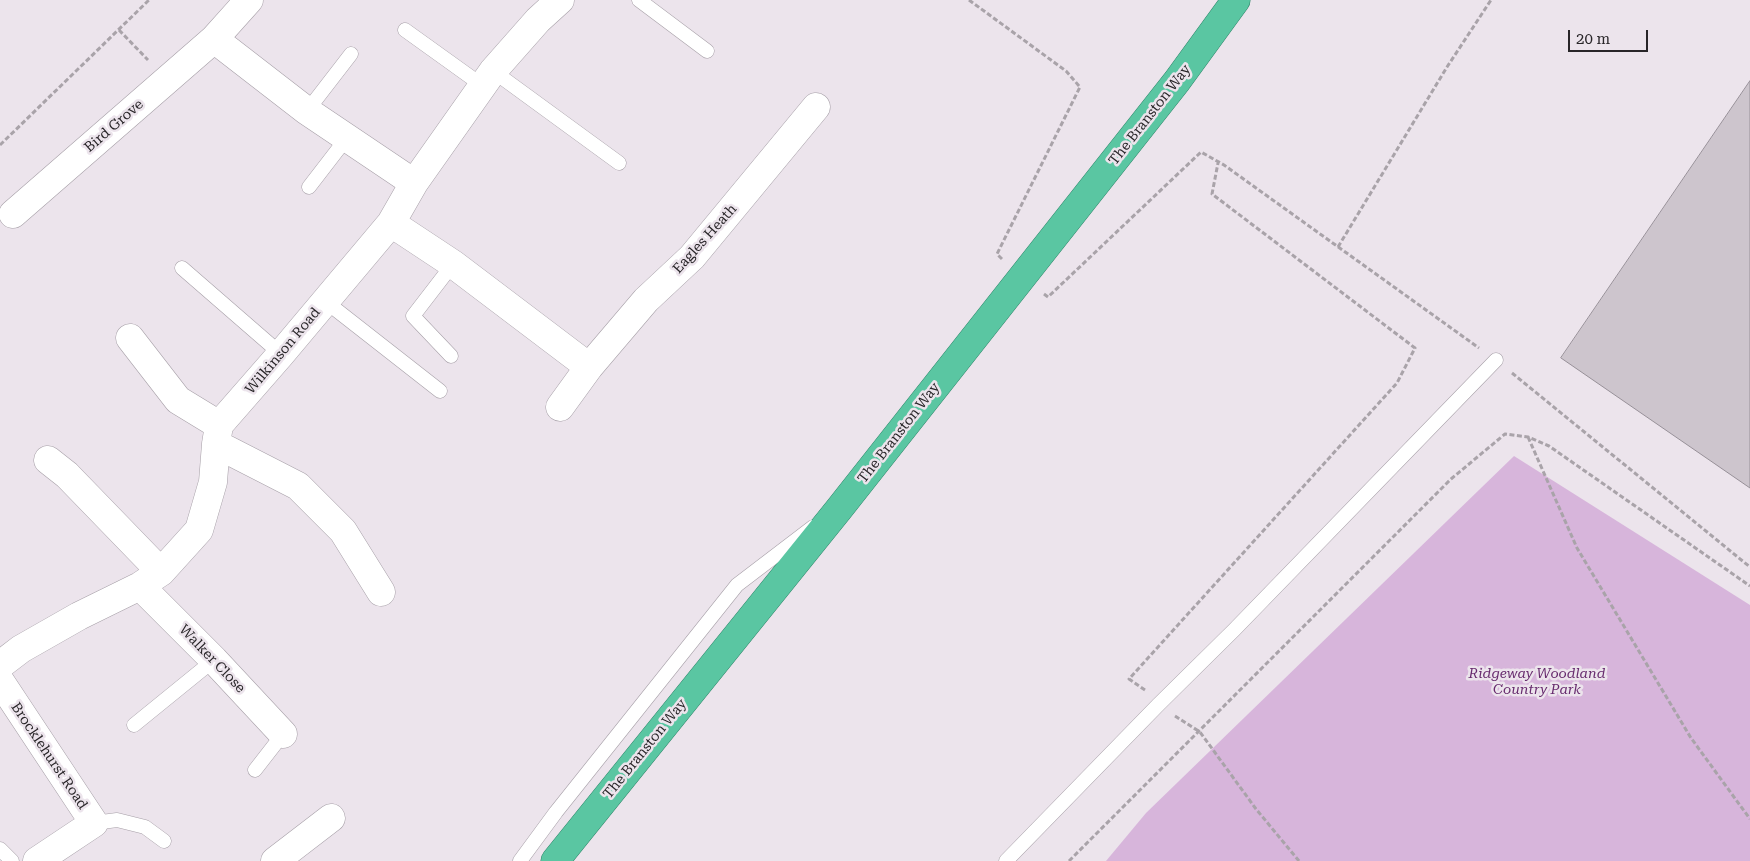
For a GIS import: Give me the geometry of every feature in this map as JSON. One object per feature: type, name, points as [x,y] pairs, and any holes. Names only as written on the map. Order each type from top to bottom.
[{"type":"highway","name":"The Branston Way","points":[[555,861],[839,509],[1177,81],[1236,0]]},
{"type":"street","name":"Bird Grove","points":[[13,214],[214,39],[249,0]]},
{"type":"street","name":"Wilkinson Road","points":[[218,434],[281,354],[391,223],[414,183],[488,79],[538,20],[560,0]]},
{"type":"street","points":[[214,39],[307,111],[414,183]]},
{"type":"street","name":"Eagles Heath","points":[[560,407],[589,367],[646,300],[692,257],[816,107]]},
{"type":"street","points":[[391,223],[453,264],[589,367]]},
{"type":"street","points":[[130,338],[178,400],[218,434],[298,486],[343,531],[381,592]]},
{"type":"street","points":[[0,665],[21,648],[151,579],[199,530],[213,482],[218,434]]},
{"type":"street","name":"Walker Close","points":[[48,460],[67,475],[214,660],[283,734]]},
{"type":"street","name":"Brocklehurst Road","points":[[0,681],[94,823],[37,861]]},
{"type":"street","points":[[275,861],[331,818]]},
{"type":"lane","points":[[639,0],[707,51]]},
{"type":"lane","points":[[405,30],[488,79],[619,163]]},
{"type":"lane","points":[[307,111],[350,54]]},
{"type":"lane","points":[[309,187],[346,138]]},
{"type":"lane","points":[[452,356],[413,316],[453,264]]},
{"type":"lane","points":[[182,268],[281,354]]},
{"type":"lane","points":[[325,301],[440,391]]},
{"type":"lane","points":[[1006,861],[1156,700],[1234,630],[1496,360]]},
{"type":"lane","points":[[520,861],[556,812],[736,585],[839,509]]},
{"type":"lane","points":[[134,725],[214,660]]},
{"type":"lane","points":[[255,770],[283,734]]},
{"type":"lane","points":[[94,823],[117,820],[145,827],[164,841]]},
{"type":"lane","points":[[0,849],[12,861]]},
{"type":"path","points":[[0,145],[149,0]]},
{"type":"path","points":[[969,0],[1066,71],[1080,87],[997,254],[1021,277],[1048,297],[1201,152],[1218,162],[1496,360],[1750,567]]},
{"type":"path","points":[[1338,247],[1446,67],[1491,0]]},
{"type":"path","points":[[119,30],[167,80]]},
{"type":"path","points":[[1218,162],[1212,194],[1415,348],[1397,383],[1128,679],[1200,732],[1256,808],[1299,861]]},
{"type":"path","points":[[1069,861],[1451,479],[1505,434],[1528,437],[1549,446],[1750,586]]},
{"type":"path","points":[[1528,437],[1577,548],[1691,738],[1750,819]]},
{"type":"green space","name":"Ridgeway Woodland Country Park","points":[[1514,456],[1750,605],[1750,861],[1106,861],[1146,813]]},
{"type":"building","points":[[1750,81],[1750,488],[1561,358]]}]
